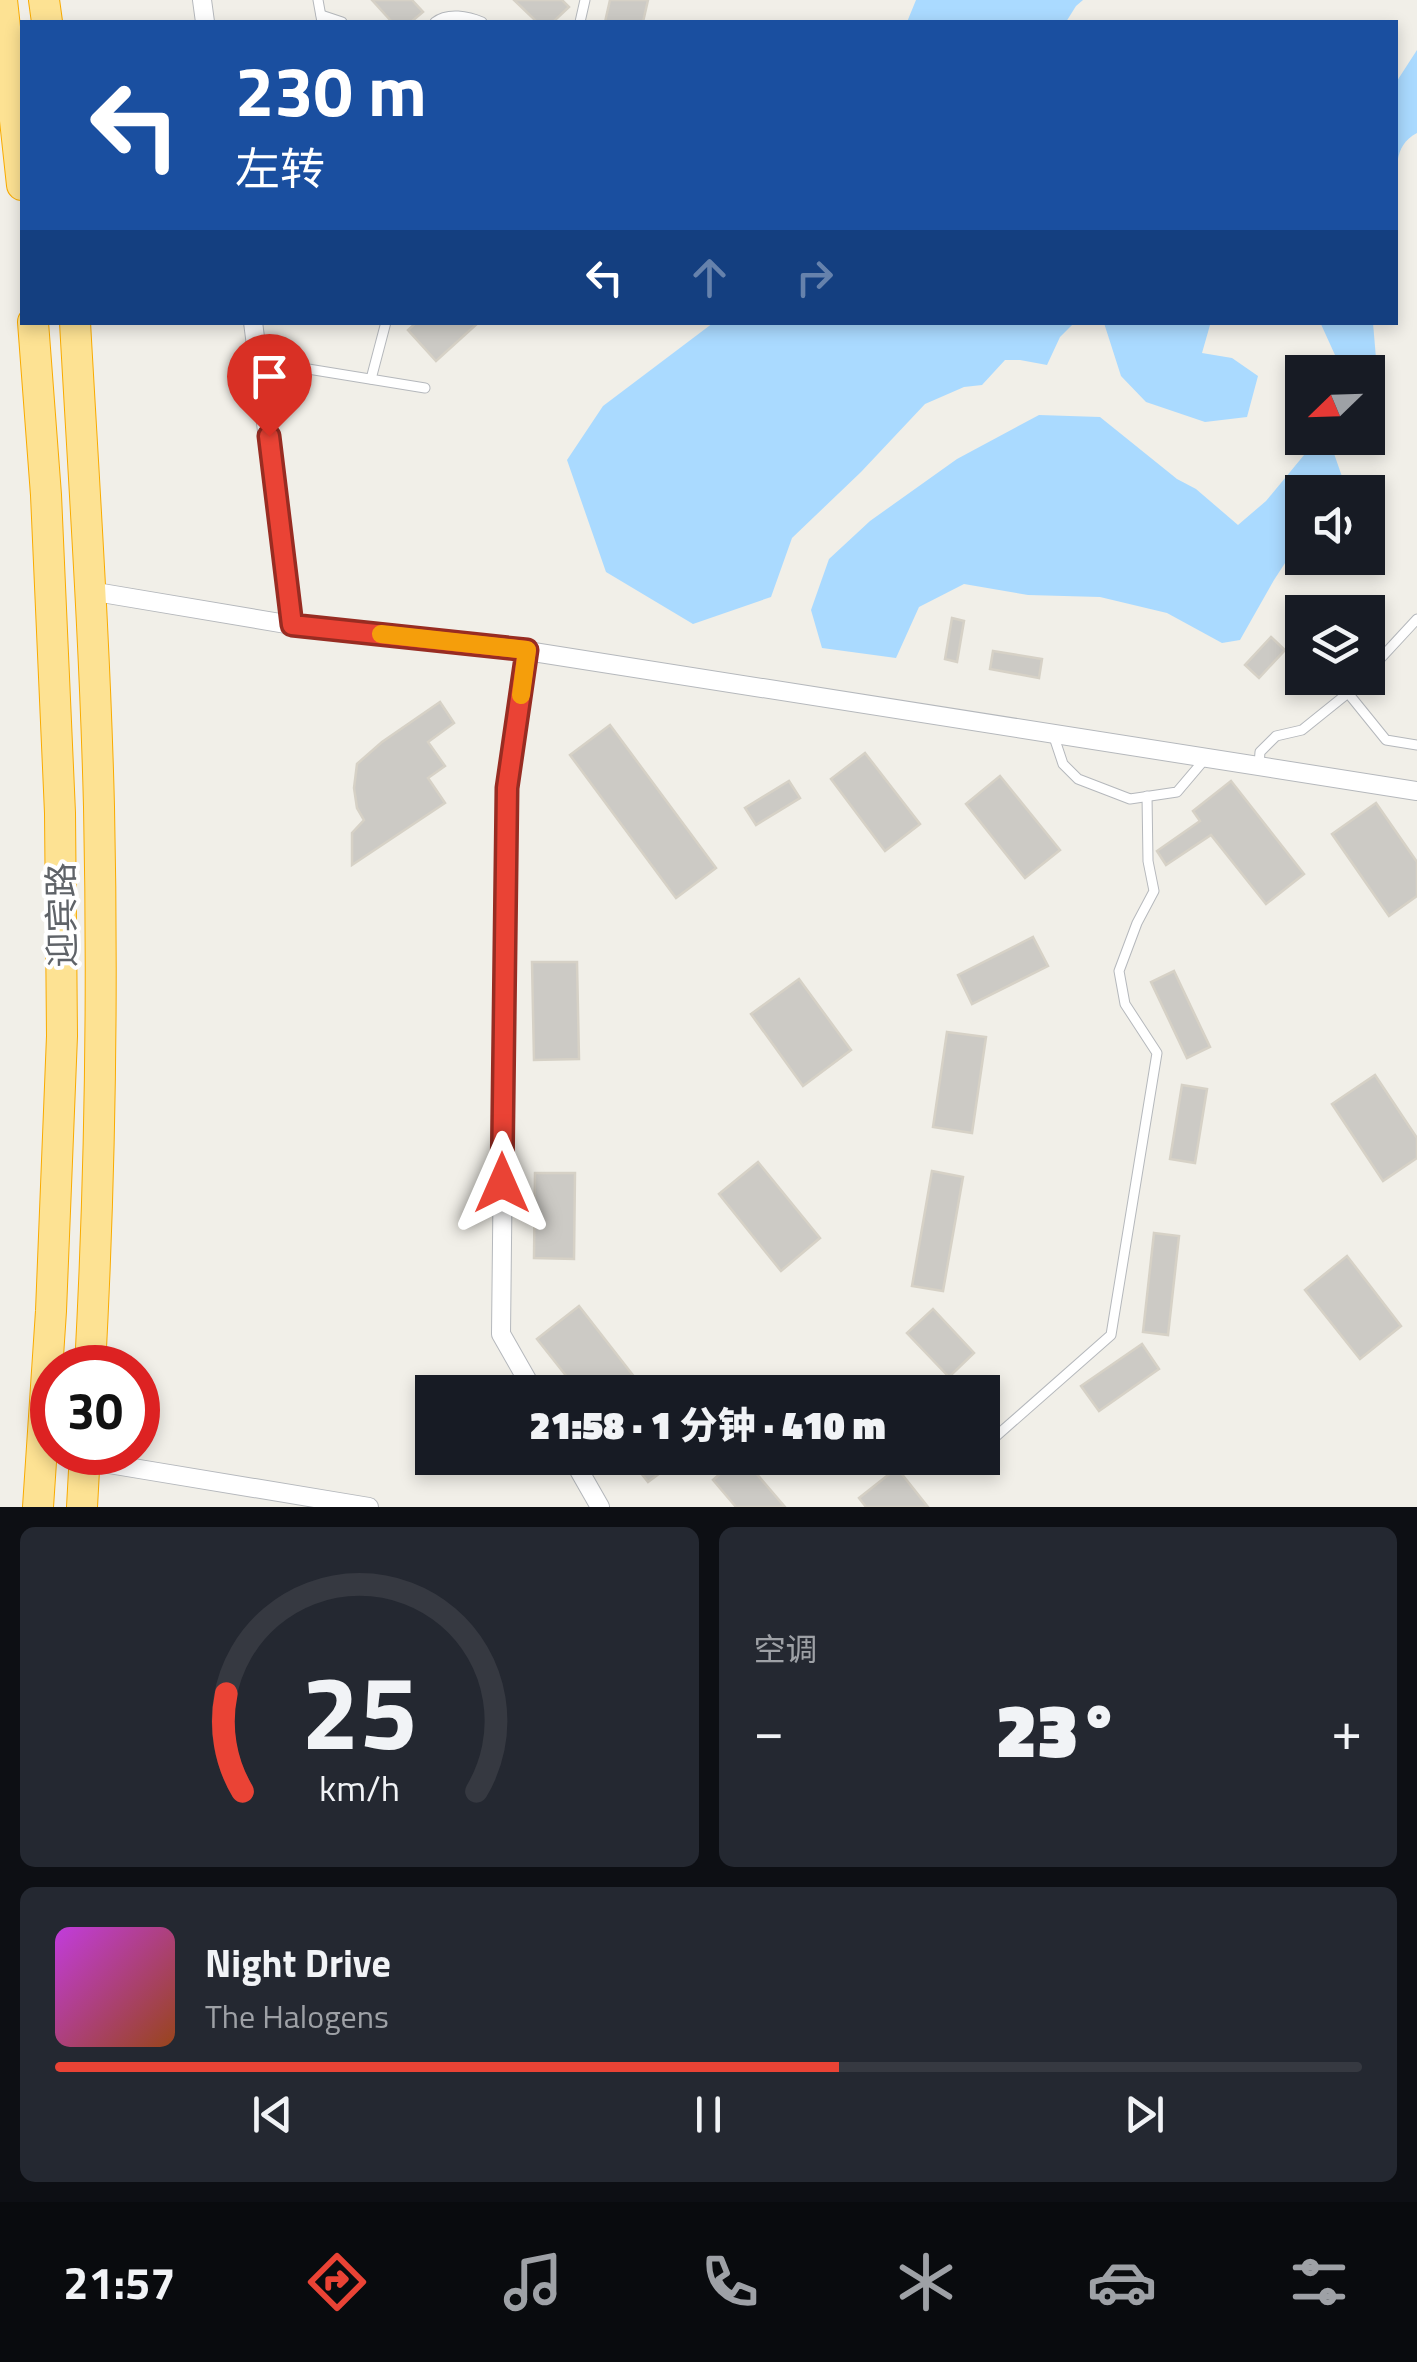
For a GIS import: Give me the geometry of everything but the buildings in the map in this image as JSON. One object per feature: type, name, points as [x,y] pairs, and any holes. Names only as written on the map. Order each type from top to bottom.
[{"type":"highway","points":[[2,0],[20,166]]},
{"type":"highway","name":"迎宾路","points":[[33,325],[46,495],[58,773],[62,1036],[38,1507]]},
{"type":"highway","name":"迎宾路","points":[[74,325],[99,807],[100,1046],[91,1345]]},
{"type":"highway","points":[[82,1507],[84,1475]]},
{"type":"street","points":[[254,325],[292,625]]},
{"type":"street","points":[[90,591],[292,625],[527,650],[1417,792]]},
{"type":"street","points":[[524,1375],[500,1334],[507,788],[527,650]]},
{"type":"street","points":[[160,1469],[369,1507]]},
{"type":"street","points":[[582,1475],[600,1507]]},
{"type":"lane","points":[[318,0],[321,19]]},
{"type":"lane","points":[[438,20],[468,16],[477,20]]},
{"type":"lane","points":[[372,379],[385,325]]},
{"type":"lane","points":[[260,361],[425,388]]},
{"type":"lane","points":[[1385,654],[1417,619]]},
{"type":"lane","points":[[1259,765],[1260,752],[1276,736],[1302,730],[1344,695]]},
{"type":"lane","points":[[1350,695],[1386,740],[1417,746]]},
{"type":"lane","points":[[1053,733],[1063,764],[1078,779],[1130,799],[1176,792],[1207,757]]},
{"type":"lane","points":[[1000,1433],[1111,1335],[1157,1054],[1125,1004],[1119,971],[1154,891],[1148,860],[1147,796]]},
{"type":"water","points":[[916,0],[1083,0],[1067,20],[908,20]]},
{"type":"water","points":[[1417,50],[1417,133],[1403,145],[1398,163],[1398,79]]},
{"type":"water","points":[[710,325],[1072,325],[1060,337],[1047,365],[1005,360],[982,385],[964,387],[925,404],[792,538],[771,597],[693,624],[606,572],[567,460],[603,406]]},
{"type":"water","points":[[1105,325],[1210,325],[1202,353],[1232,358],[1258,376],[1247,417],[1205,422],[1146,402],[1121,376]]},
{"type":"water","points":[[1321,325],[1373,325],[1376,355],[1335,355]]},
{"type":"water","points":[[1039,415],[1100,417],[1238,525],[1285,478],[1285,563],[1240,640],[1222,643],[1167,613],[1100,597],[1028,595],[964,584],[919,607],[896,658],[822,648],[811,610],[829,559],[870,521],[957,459]]},
{"type":"water","points":[[1304,455],[1334,455],[1341,475],[1288,475]]},
{"type":"slow traffic","points":[[381,634],[527,650],[521,695]]},
{"type":"route","points":[[269,436],[292,625],[527,650],[507,788],[502,1183]]}]
